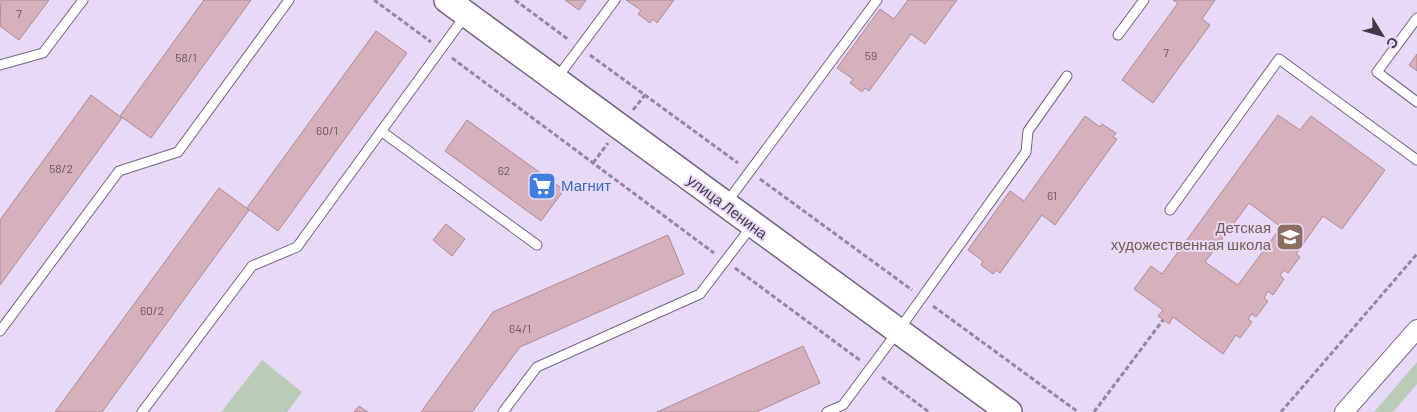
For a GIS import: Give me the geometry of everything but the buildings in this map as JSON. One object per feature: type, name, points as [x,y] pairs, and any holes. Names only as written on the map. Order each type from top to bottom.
[{"type":"street","name":"улица Ленина","points":[[456,7],[556,79],[752,226],[1009,412]]},
{"type":"street","points":[[1344,412],[1417,329]]},
{"type":"lane","points":[[0,65],[43,53],[83,0]]},
{"type":"lane","points":[[0,332],[119,171],[178,152],[289,0]]},
{"type":"lane","points":[[556,79],[615,0]]},
{"type":"lane","points":[[725,205],[877,0]]},
{"type":"lane","points":[[1118,35],[1144,0]]},
{"type":"lane","points":[[142,412],[252,266],[296,247],[440,49],[456,7]]},
{"type":"lane","points":[[1417,18],[1377,72],[1417,102]]},
{"type":"lane","points":[[1170,210],[1279,59],[1417,160]]},
{"type":"lane","points":[[826,412],[843,405],[898,331],[1026,152],[1028,131],[1067,76]]},
{"type":"lane","points":[[381,131],[537,245]]},
{"type":"lane","points":[[503,412],[538,367],[700,294],[752,226]]},
{"type":"path","points":[[374,0],[929,412]]},
{"type":"path","points":[[515,0],[1078,412]]},
{"type":"path","points":[[593,163],[610,141]]},
{"type":"path","points":[[1281,412],[1417,254]]},
{"type":"path","points":[[1094,412],[1163,320]]},
{"type":"green space","points":[[262,360],[302,392],[287,412],[221,412]]},
{"type":"green space","points":[[1417,362],[1417,384],[1393,412],[1374,412]]},
{"type":"place","name":"Магнит","points":[[542,186]]},
{"type":"place","name":"Детская художественная школа","points":[[1290,237]]}]
